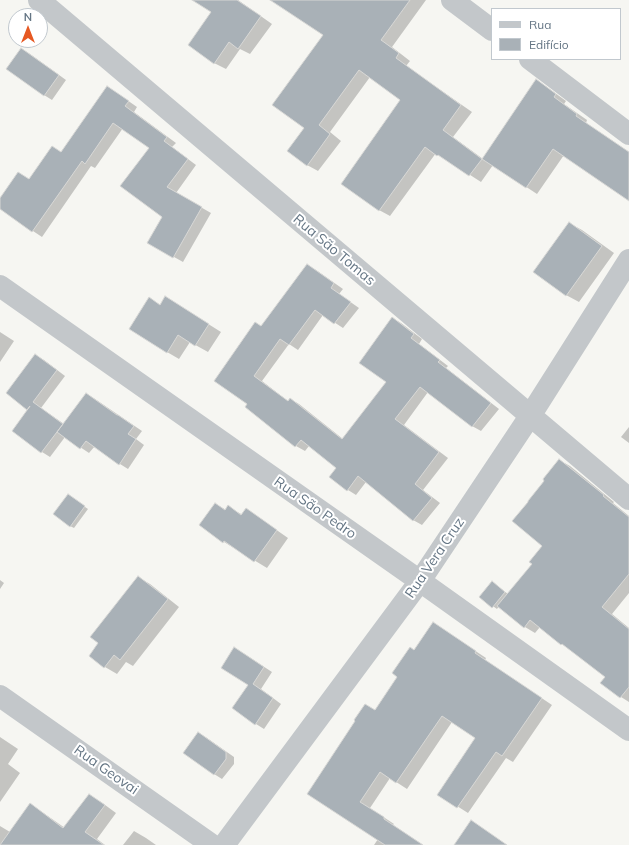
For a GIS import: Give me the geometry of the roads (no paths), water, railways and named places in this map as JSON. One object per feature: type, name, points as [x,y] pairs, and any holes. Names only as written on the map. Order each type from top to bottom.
[{"type":"street","name":"Rua São Tomas","points":[[39,0],[629,499]]},
{"type":"street","points":[[452,0],[491,29]]},
{"type":"street","points":[[531,60],[629,134]]},
{"type":"street","name":"Rua Vera Cruz","points":[[224,845],[420,581],[530,416],[629,260]]},
{"type":"street","name":"Rua São Pedro","points":[[0,286],[420,581],[629,730]]},
{"type":"street","name":"Rua Geovai","points":[[0,696],[212,845]]}]
